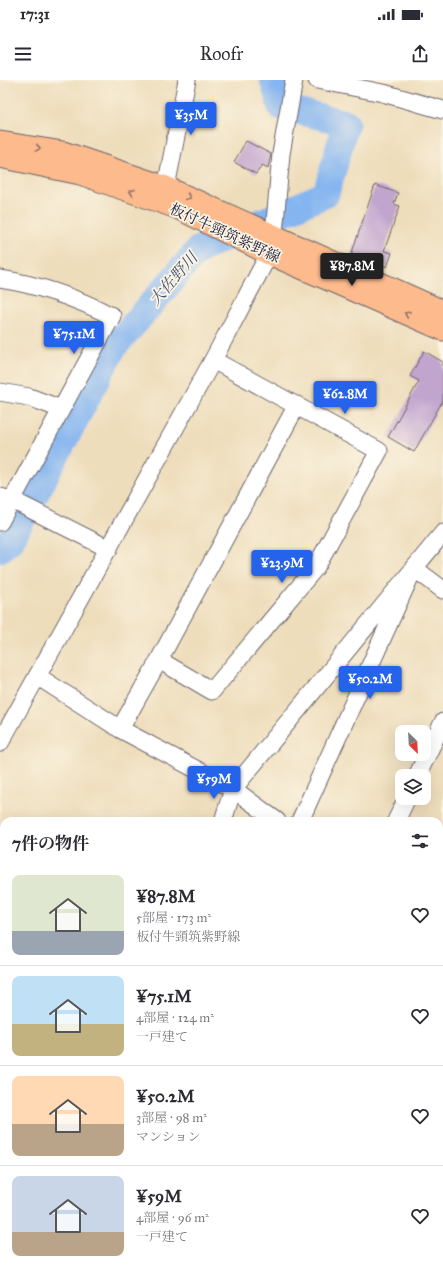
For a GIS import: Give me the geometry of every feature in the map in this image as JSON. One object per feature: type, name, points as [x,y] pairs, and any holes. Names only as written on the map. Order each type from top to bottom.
[{"type":"main road","name":"板付牛頸筑紫野線","points":[[0,142],[63,152],[166,187],[271,244],[443,330]]},
{"type":"main road","name":"板付牛頸筑紫野線","points":[[0,157],[80,174],[177,208],[443,311]]},
{"type":"street","points":[[166,187],[186,80]]},
{"type":"street","points":[[317,80],[384,87],[443,110]]},
{"type":"street","points":[[0,743],[213,360],[271,244],[281,154],[294,81]]},
{"type":"street","points":[[0,279],[51,290],[82,300],[112,316],[61,409],[6,499],[0,522]]},
{"type":"street","points":[[159,660],[212,691],[316,567],[379,451],[213,360]]},
{"type":"street","points":[[0,392],[29,398],[61,409]]},
{"type":"street","points":[[120,729],[297,405]]},
{"type":"street","points":[[6,499],[109,549]]},
{"type":"street","points":[[224,817],[233,789],[443,533]]},
{"type":"street","points":[[414,568],[443,590]]},
{"type":"street","points":[[302,817],[414,568]]},
{"type":"street","points":[[37,676],[120,729],[233,789],[272,817]]},
{"type":"street","points":[[420,769],[443,722]]},
{"type":"street","points":[[398,817],[404,805]]},
{"type":"building","points":[[246,141],[271,154],[268,168],[262,165],[256,174],[234,162]]},
{"type":"building","points":[[375,185],[398,193],[394,204],[400,206],[384,251],[392,253],[387,267],[351,255]]},
{"type":"building","points":[[424,351],[443,362],[443,400],[414,452],[388,437],[419,381],[410,376]]},
{"type":"waterway","name":"大佐野川","points":[[0,549],[11,540],[114,347],[199,249],[326,194],[346,123],[281,107],[273,80]]}]
